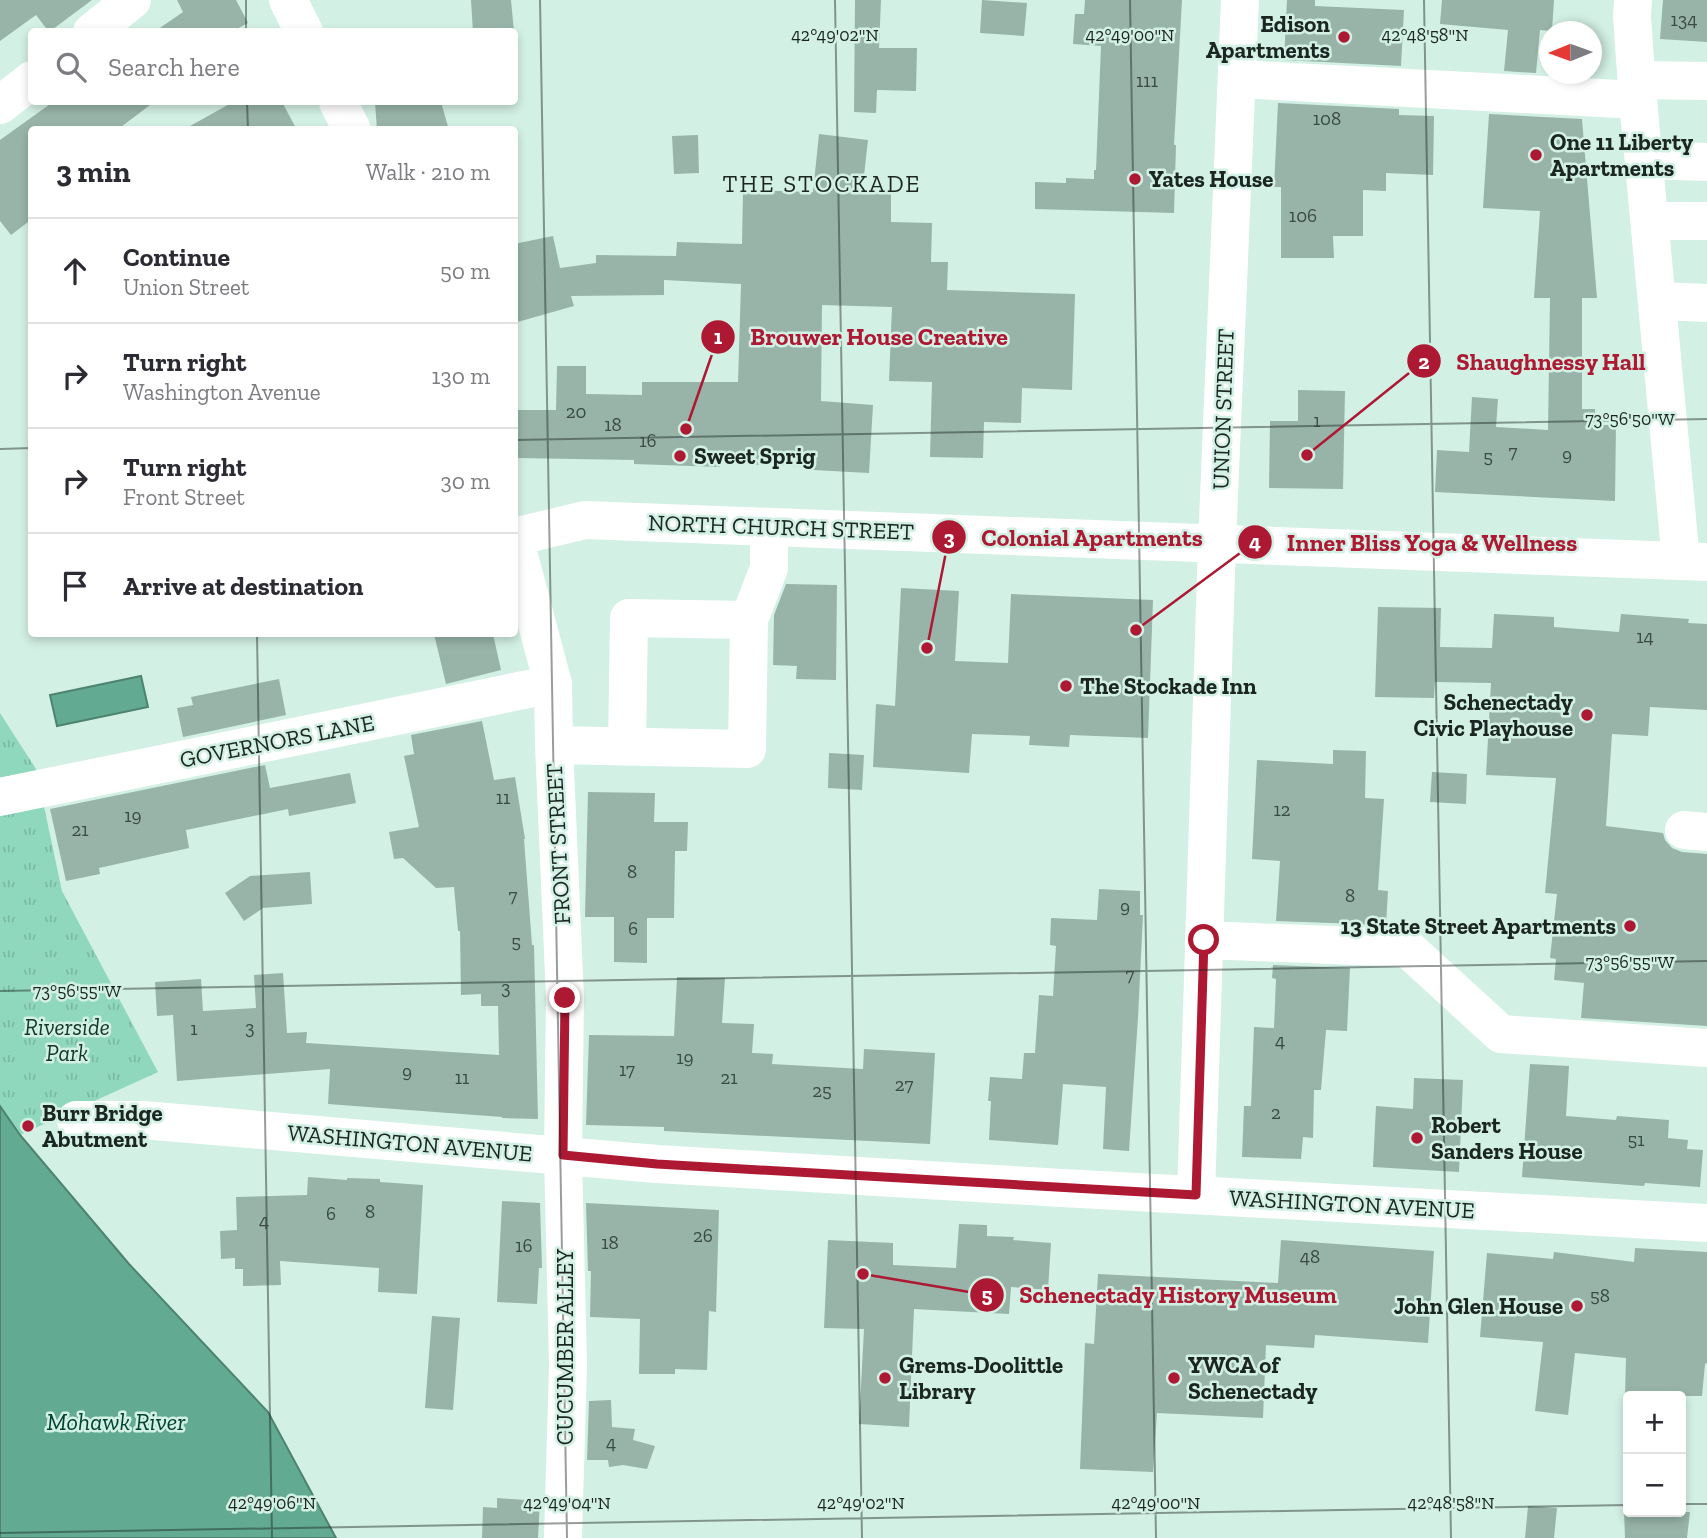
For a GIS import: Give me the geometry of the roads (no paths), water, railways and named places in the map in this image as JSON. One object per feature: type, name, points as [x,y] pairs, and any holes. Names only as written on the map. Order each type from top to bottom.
[{"type":"street","points":[[97,28],[132,0]]},
{"type":"street","points":[[288,0],[302,28]]},
{"type":"street","name":"UNION STREET","points":[[1196,1195],[1217,543],[1240,0]]},
{"type":"street","points":[[1633,0],[1637,90],[1658,301],[1694,561]]},
{"type":"street","points":[[1237,79],[1637,90],[1707,81]]},
{"type":"street","points":[[0,105],[28,83]]},
{"type":"street","points":[[340,105],[350,126]]},
{"type":"street","points":[[1644,160],[1707,162]]},
{"type":"street","points":[[1650,221],[1707,221]]},
{"type":"street","points":[[1658,301],[1707,303]]},
{"type":"street","name":"NORTH CHURCH STREET","points":[[518,536],[585,520],[1694,561]]},
{"type":"street","points":[[554,745],[747,749],[749,620],[769,568],[769,527]]},
{"type":"street","name":"FRONT STREET","points":[[518,552],[553,684],[565,998],[563,1155]]},
{"type":"street","points":[[627,747],[629,618],[749,620]]},
{"type":"street","name":"GOVERNORS LANE","points":[[0,797],[553,684]]},
{"type":"street","points":[[1204,940],[1407,948],[1501,1034],[1707,1048]]},
{"type":"street","name":"WASHINGTON AVENUE","points":[[76,1120],[143,1120],[671,1165],[1707,1223]]},
{"type":"street","name":"CUCUMBER ALLEY","points":[[563,1155],[568,1365],[564,1538]]},
{"type":"water","points":[[141,676],[148,707],[57,726],[50,695]]},
{"type":"water","name":"Mohawk River","points":[[0,1106],[20,1135],[129,1264],[268,1412],[336,1538],[0,1538]]},
{"type":"place","name":"Edison Apartments","points":[[1344,37]]},
{"type":"place","name":"One 11 Liberty Apartments","points":[[1536,155]]},
{"type":"place","name":"Yates House","points":[[1135,179]]},
{"type":"place","name":"Brouwer House Creative","points":[[686,429]]},
{"type":"place","name":"Shaughnessy Hall","points":[[1307,455]]},
{"type":"place","name":"Sweet Sprig","points":[[680,456]]},
{"type":"place","name":"Inner Bliss Yoga & Wellness","points":[[1136,630]]},
{"type":"place","name":"Colonial Apartments","points":[[927,648]]},
{"type":"place","name":"The Stockade Inn","points":[[1066,686]]},
{"type":"place","name":"Schenectady Civic Playhouse","points":[[1587,715]]},
{"type":"place","name":"13 State Street Apartments","points":[[1630,926]]},
{"type":"place","name":"Burr Bridge Abutment","points":[[28,1126]]},
{"type":"place","name":"Robert Sanders House","points":[[1417,1138]]},
{"type":"place","name":"Schenectady History Museum","points":[[863,1274]]},
{"type":"place","name":"John Glen House","points":[[1577,1306]]},
{"type":"place","name":"Grems-Doolittle Library","points":[[885,1378]]},
{"type":"place","name":"YWCA of Schenectady","points":[[1174,1378]]},
{"type":"district","name":"THE STOCKADE","points":[[822,183]]},
{"type":"park label","name":"Riverside Park","points":[[67,1040]]}]
